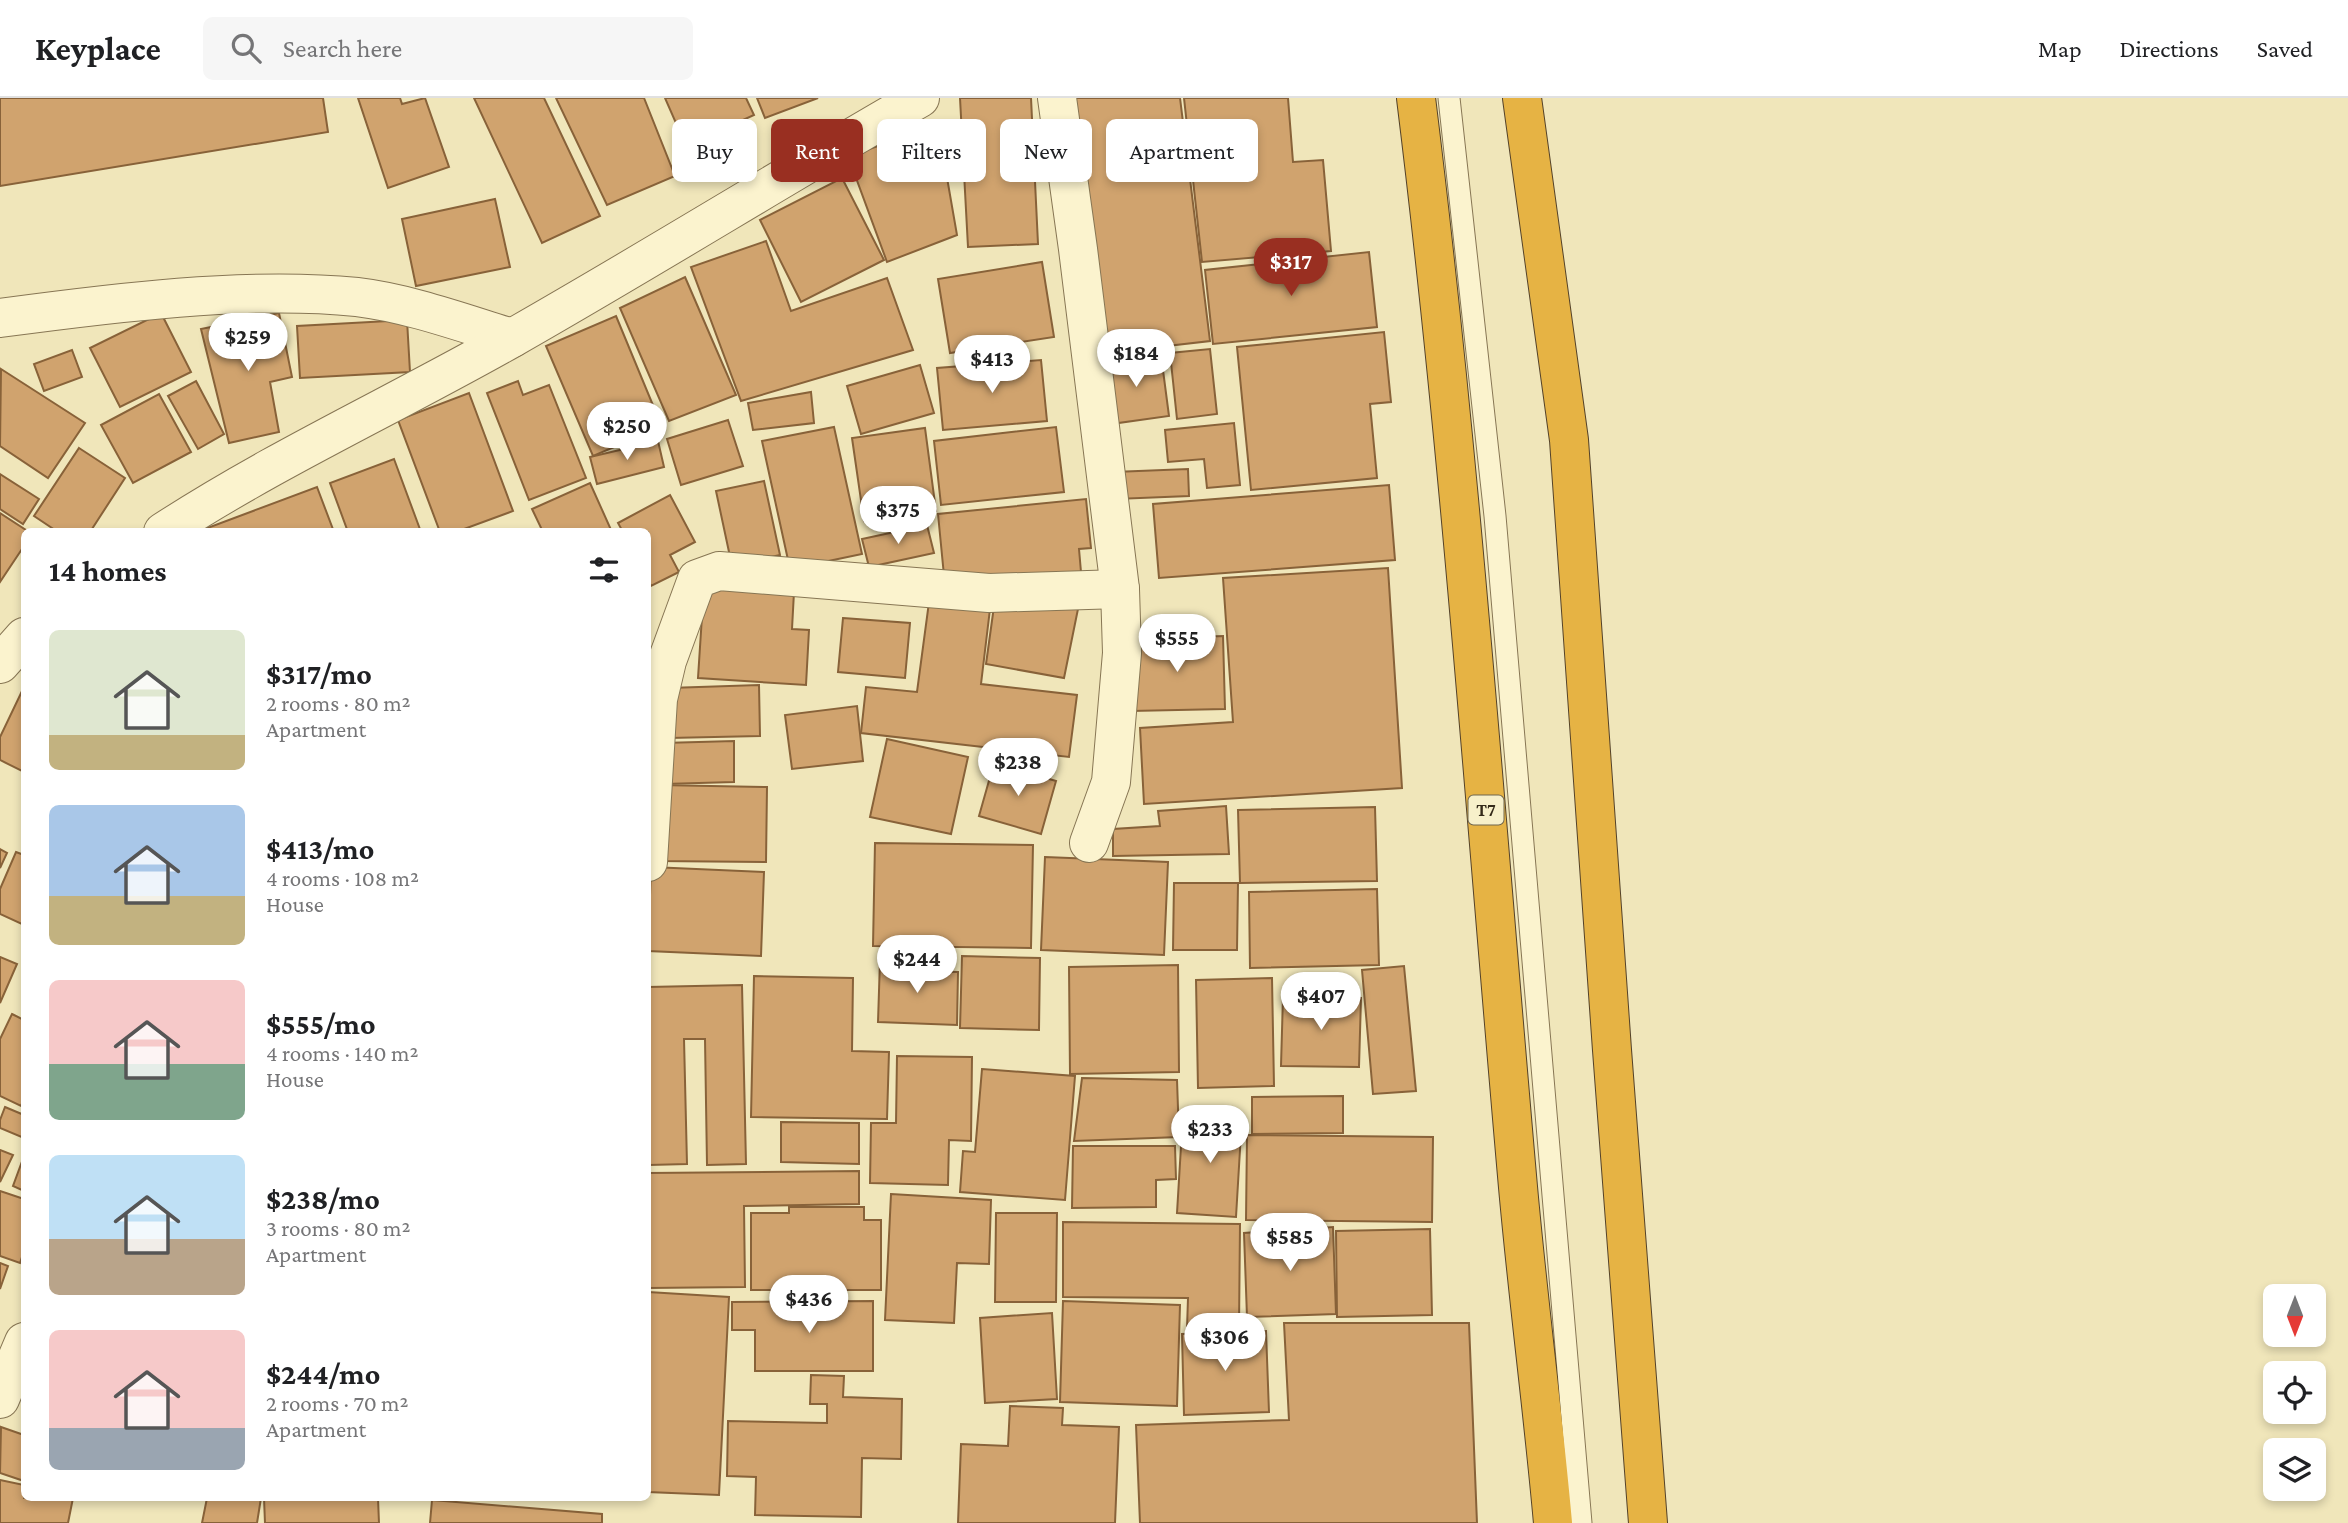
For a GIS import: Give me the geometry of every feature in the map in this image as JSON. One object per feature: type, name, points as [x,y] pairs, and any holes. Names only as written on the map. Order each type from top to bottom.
[{"type":"highway","name":"T7","points":[[1416,98],[1433,235],[1479,723],[1518,1192],[1553,1523]]},
{"type":"highway","points":[[1522,98],[1569,440],[1648,1523]]},
{"type":"street","points":[[184,526],[512,338],[920,98]]},
{"type":"street","points":[[1057,98],[1120,589],[1122,653],[1111,782],[1089,844]]},
{"type":"street","points":[[0,318],[164,300],[263,294],[358,297],[436,314],[512,338]]},
{"type":"street","points":[[651,813],[658,699],[667,661],[697,579],[719,571],[989,593],[1120,589]]},
{"type":"street","points":[[0,664],[21,640]]},
{"type":"street","points":[[0,1399],[21,1349]]},
{"type":"lane","points":[[1449,98],[1495,516],[1581,1523]]},
{"type":"building","points":[[0,98],[323,98],[328,132],[0,186]]},
{"type":"building","points":[[358,98],[400,98],[402,104],[425,98],[449,167],[388,188]]},
{"type":"building","points":[[474,98],[544,98],[600,216],[542,243]]},
{"type":"building","points":[[556,98],[644,98],[672,168],[672,177],[607,205]]},
{"type":"building","points":[[665,98],[746,98],[754,115],[745,119],[674,119]]},
{"type":"building","points":[[757,98],[818,98],[765,118]]},
{"type":"building","points":[[960,98],[1031,98],[1032,119],[1000,119],[1000,182],[1035,182],[1038,244],[968,247],[965,182],[986,182],[986,119],[961,119]]},
{"type":"building","points":[[1067,98],[1180,98],[1183,119],[1106,119],[1106,182],[1190,182],[1210,341],[1098,354],[1077,182],[1092,182],[1092,119],[1070,119]]},
{"type":"building","points":[[1184,98],[1288,98],[1293,162],[1323,160],[1331,251],[1202,262],[1193,182],[1258,182],[1258,119],[1186,119]]},
{"type":"building","points":[[877,146],[877,182],[948,182],[957,235],[887,262],[858,182],[863,182],[863,151]]},
{"type":"building","points":[[834,182],[844,182],[884,260],[801,302],[760,220]]},
{"type":"building","points":[[495,199],[510,267],[416,286],[402,219]]},
{"type":"building","points":[[766,241],[791,311],[887,278],[913,350],[741,401],[691,267]]},
{"type":"building","points":[[1369,252],[1377,327],[1213,344],[1205,270]]},
{"type":"building","points":[[1042,262],[1054,337],[950,353],[938,279]]},
{"type":"building","points":[[685,277],[736,395],[669,421],[620,308]]},
{"type":"building","points":[[161,313],[191,372],[120,407],[90,348]]},
{"type":"building","points":[[279,313],[292,377],[270,382],[279,432],[229,443],[201,329]]},
{"type":"building","points":[[616,316],[662,427],[593,456],[546,346]]},
{"type":"building","points":[[407,320],[410,372],[300,378],[297,326]]},
{"type":"building","points":[[1384,332],[1391,402],[1370,404],[1377,478],[1251,490],[1237,347]]},
{"type":"building","points":[[1210,349],[1217,414],[1177,419],[1170,353]]},
{"type":"building","points":[[72,350],[82,377],[44,391],[34,364]]},
{"type":"building","points":[[1161,355],[1169,416],[1111,424],[1103,362]]},
{"type":"building","points":[[1041,360],[1047,421],[943,430],[937,368]]},
{"type":"building","points":[[920,365],[934,413],[861,434],[847,386]]},
{"type":"building","points":[[1,369],[85,423],[48,478],[0,446]]},
{"type":"building","points":[[196,381],[224,434],[198,449],[168,396]]},
{"type":"building","points":[[518,381],[523,395],[549,385],[586,478],[529,500],[487,393]]},
{"type":"building","points":[[811,392],[814,423],[753,430],[748,403]]},
{"type":"building","points":[[469,393],[513,511],[467,528],[438,528],[398,420]]},
{"type":"building","points":[[159,394],[191,452],[133,483],[101,425]]},
{"type":"building","points":[[728,420],[743,466],[681,485],[667,439]]},
{"type":"building","points":[[1234,423],[1240,485],[1207,488],[1204,459],[1168,462],[1165,430]]},
{"type":"building","points":[[834,427],[862,554],[790,569],[762,441]]},
{"type":"building","points":[[1056,427],[1064,492],[941,505],[934,441]]},
{"type":"building","points":[[925,428],[936,511],[864,521],[852,438]]},
{"type":"building","points":[[658,441],[664,467],[597,484],[590,457]]},
{"type":"building","points":[[79,448],[125,478],[93,528],[52,528],[34,516]]},
{"type":"building","points":[[394,459],[420,528],[347,528],[330,483]]},
{"type":"building","points":[[1188,469],[1189,496],[1116,499],[1114,472]]},
{"type":"building","points":[[0,474],[39,499],[23,524],[0,509]]},
{"type":"building","points":[[764,481],[780,555],[732,566],[716,491]]},
{"type":"building","points":[[590,483],[610,528],[541,528],[532,509]]},
{"type":"building","points":[[1389,485],[1395,560],[1159,578],[1153,504]]},
{"type":"building","points":[[317,487],[332,528],[207,528]]},
{"type":"building","points":[[670,495],[695,542],[670,555],[679,572],[651,586],[651,528],[621,528],[618,523]]},
{"type":"building","points":[[1086,499],[1091,548],[1079,549],[1081,572],[945,586],[938,514]]},
{"type":"building","points":[[0,513],[23,528],[21,550],[0,582]]},
{"type":"building","points":[[927,525],[934,553],[869,567],[862,539]]},
{"type":"building","points":[[1388,568],[1402,788],[1144,804],[1140,728],[1233,722],[1223,578]]},
{"type":"building","points":[[704,585],[794,592],[792,629],[809,630],[806,685],[698,678]]},
{"type":"building","points":[[995,599],[1080,599],[1064,678],[986,664]]},
{"type":"building","points":[[929,602],[990,609],[981,684],[1077,695],[1069,757],[861,733],[866,687],[917,692]]},
{"type":"building","points":[[843,618],[910,623],[905,678],[838,672]]},
{"type":"building","points":[[1223,636],[1225,709],[1131,711],[1129,639]]},
{"type":"building","points":[[759,685],[760,736],[669,738],[669,688]]},
{"type":"building","points":[[21,693],[21,770],[0,760],[0,737]]},
{"type":"building","points":[[857,706],[863,761],[792,769],[785,715]]},
{"type":"building","points":[[887,739],[968,757],[951,834],[870,817]]},
{"type":"building","points":[[734,741],[734,782],[664,784],[663,743]]},
{"type":"building","points":[[994,763],[1056,781],[1041,834],[979,816]]},
{"type":"building","points":[[658,785],[767,787],[766,862],[656,861]]},
{"type":"building","points":[[1226,806],[1229,854],[1113,856],[1113,829],[1160,826],[1158,811]]},
{"type":"building","points":[[1375,807],[1377,881],[1240,883],[1238,810]]},
{"type":"building","points":[[875,843],[1033,845],[1031,948],[873,946]]},
{"type":"building","points":[[0,849],[7,853],[0,868]]},
{"type":"building","points":[[16,852],[21,854],[21,924],[0,914],[0,889]]},
{"type":"building","points":[[1045,857],[1168,862],[1164,955],[1041,950]]},
{"type":"building","points":[[651,867],[764,872],[761,956],[651,951]]},
{"type":"building","points":[[1174,883],[1238,883],[1237,950],[1173,950]]},
{"type":"building","points":[[1377,889],[1379,965],[1250,968],[1249,892]]},
{"type":"building","points":[[962,956],[1040,958],[1039,1030],[960,1028]]},
{"type":"building","points":[[0,957],[17,964],[0,1003]]},
{"type":"building","points":[[880,960],[908,960],[908,971],[958,972],[957,1025],[878,1022]]},
{"type":"building","points":[[1178,965],[1179,1072],[1070,1074],[1069,967]]},
{"type":"building","points":[[1404,966],[1416,1091],[1373,1094],[1362,970]]},
{"type":"building","points":[[754,976],[853,978],[852,1051],[889,1052],[887,1119],[751,1117]]},
{"type":"building","points":[[1272,978],[1274,1086],[1198,1088],[1196,980]]},
{"type":"building","points":[[742,985],[746,1164],[707,1165],[705,1039],[684,1039],[687,1164],[651,1165],[651,987]]},
{"type":"building","points":[[1283,996],[1361,998],[1359,1067],[1281,1066]]},
{"type":"building","points":[[12,1014],[21,1018],[21,1106],[0,1096],[0,1039]]},
{"type":"building","points":[[897,1056],[972,1057],[971,1141],[949,1140],[948,1185],[870,1183],[871,1123],[896,1123]]},
{"type":"building","points":[[982,1069],[1075,1076],[1065,1200],[960,1192],[963,1151],[975,1152]]},
{"type":"building","points":[[1082,1078],[1177,1080],[1179,1137],[1074,1141]]},
{"type":"building","points":[[1343,1096],[1343,1133],[1252,1134],[1252,1097]]},
{"type":"building","points":[[5,1107],[21,1114],[21,1137],[0,1128]]},
{"type":"building","points":[[1183,1113],[1242,1116],[1236,1217],[1177,1213]]},
{"type":"building","points":[[781,1122],[859,1123],[859,1164],[781,1162]]},
{"type":"building","points":[[1247,1135],[1433,1137],[1432,1222],[1246,1220]]},
{"type":"building","points":[[1073,1146],[1175,1146],[1176,1179],[1156,1180],[1156,1207],[1072,1208]]},
{"type":"building","points":[[0,1150],[13,1155],[0,1182]]},
{"type":"building","points":[[21,1164],[21,1190],[13,1186]]},
{"type":"building","points":[[859,1171],[859,1204],[744,1206],[745,1287],[651,1288],[651,1173]]},
{"type":"building","points":[[0,1191],[21,1198],[21,1260],[20,1263],[0,1256]]},
{"type":"building","points":[[891,1194],[991,1200],[989,1264],[957,1263],[954,1323],[885,1320]]},
{"type":"building","points":[[789,1207],[864,1207],[864,1220],[881,1220],[881,1290],[751,1290],[751,1213],[789,1213]]},
{"type":"building","points":[[996,1213],[1057,1213],[1056,1302],[995,1302]]},
{"type":"building","points":[[1063,1222],[1240,1224],[1239,1329],[1187,1329],[1188,1298],[1063,1297]]},
{"type":"building","points":[[1333,1227],[1336,1314],[1247,1317],[1244,1233]]},
{"type":"building","points":[[1430,1229],[1432,1315],[1337,1317],[1336,1231]]},
{"type":"building","points":[[0,1263],[8,1266],[0,1289]]},
{"type":"building","points":[[651,1292],[729,1297],[719,1495],[651,1492]]},
{"type":"building","points":[[873,1301],[873,1371],[755,1371],[755,1330],[732,1330],[732,1302]]},
{"type":"building","points":[[1063,1301],[1180,1305],[1177,1406],[1060,1402]]},
{"type":"building","points":[[1052,1313],[1057,1399],[985,1403],[980,1318]]},
{"type":"building","points":[[1284,1323],[1469,1323],[1477,1523],[1140,1523],[1136,1425],[1289,1420]]},
{"type":"building","points":[[1266,1331],[1269,1412],[1184,1415],[1182,1334]]},
{"type":"building","points":[[811,1375],[844,1376],[843,1397],[902,1399],[901,1459],[862,1458],[861,1517],[755,1515],[756,1477],[727,1476],[728,1421],[827,1423],[827,1404],[810,1404]]},
{"type":"building","points":[[1010,1406],[1063,1408],[1062,1425],[1119,1427],[1115,1523],[958,1523],[961,1444],[1008,1446]]},
{"type":"building","points":[[1,1427],[21,1434],[21,1480],[0,1473]]},
{"type":"building","points":[[0,1480],[21,1484],[21,1501],[72,1501],[68,1523],[0,1523]]},
{"type":"building","points":[[206,1501],[261,1501],[257,1523],[202,1523]]},
{"type":"building","points":[[264,1501],[378,1501],[379,1523],[265,1523]]},
{"type":"building","points":[[432,1501],[602,1514],[602,1523],[430,1523]]}]
